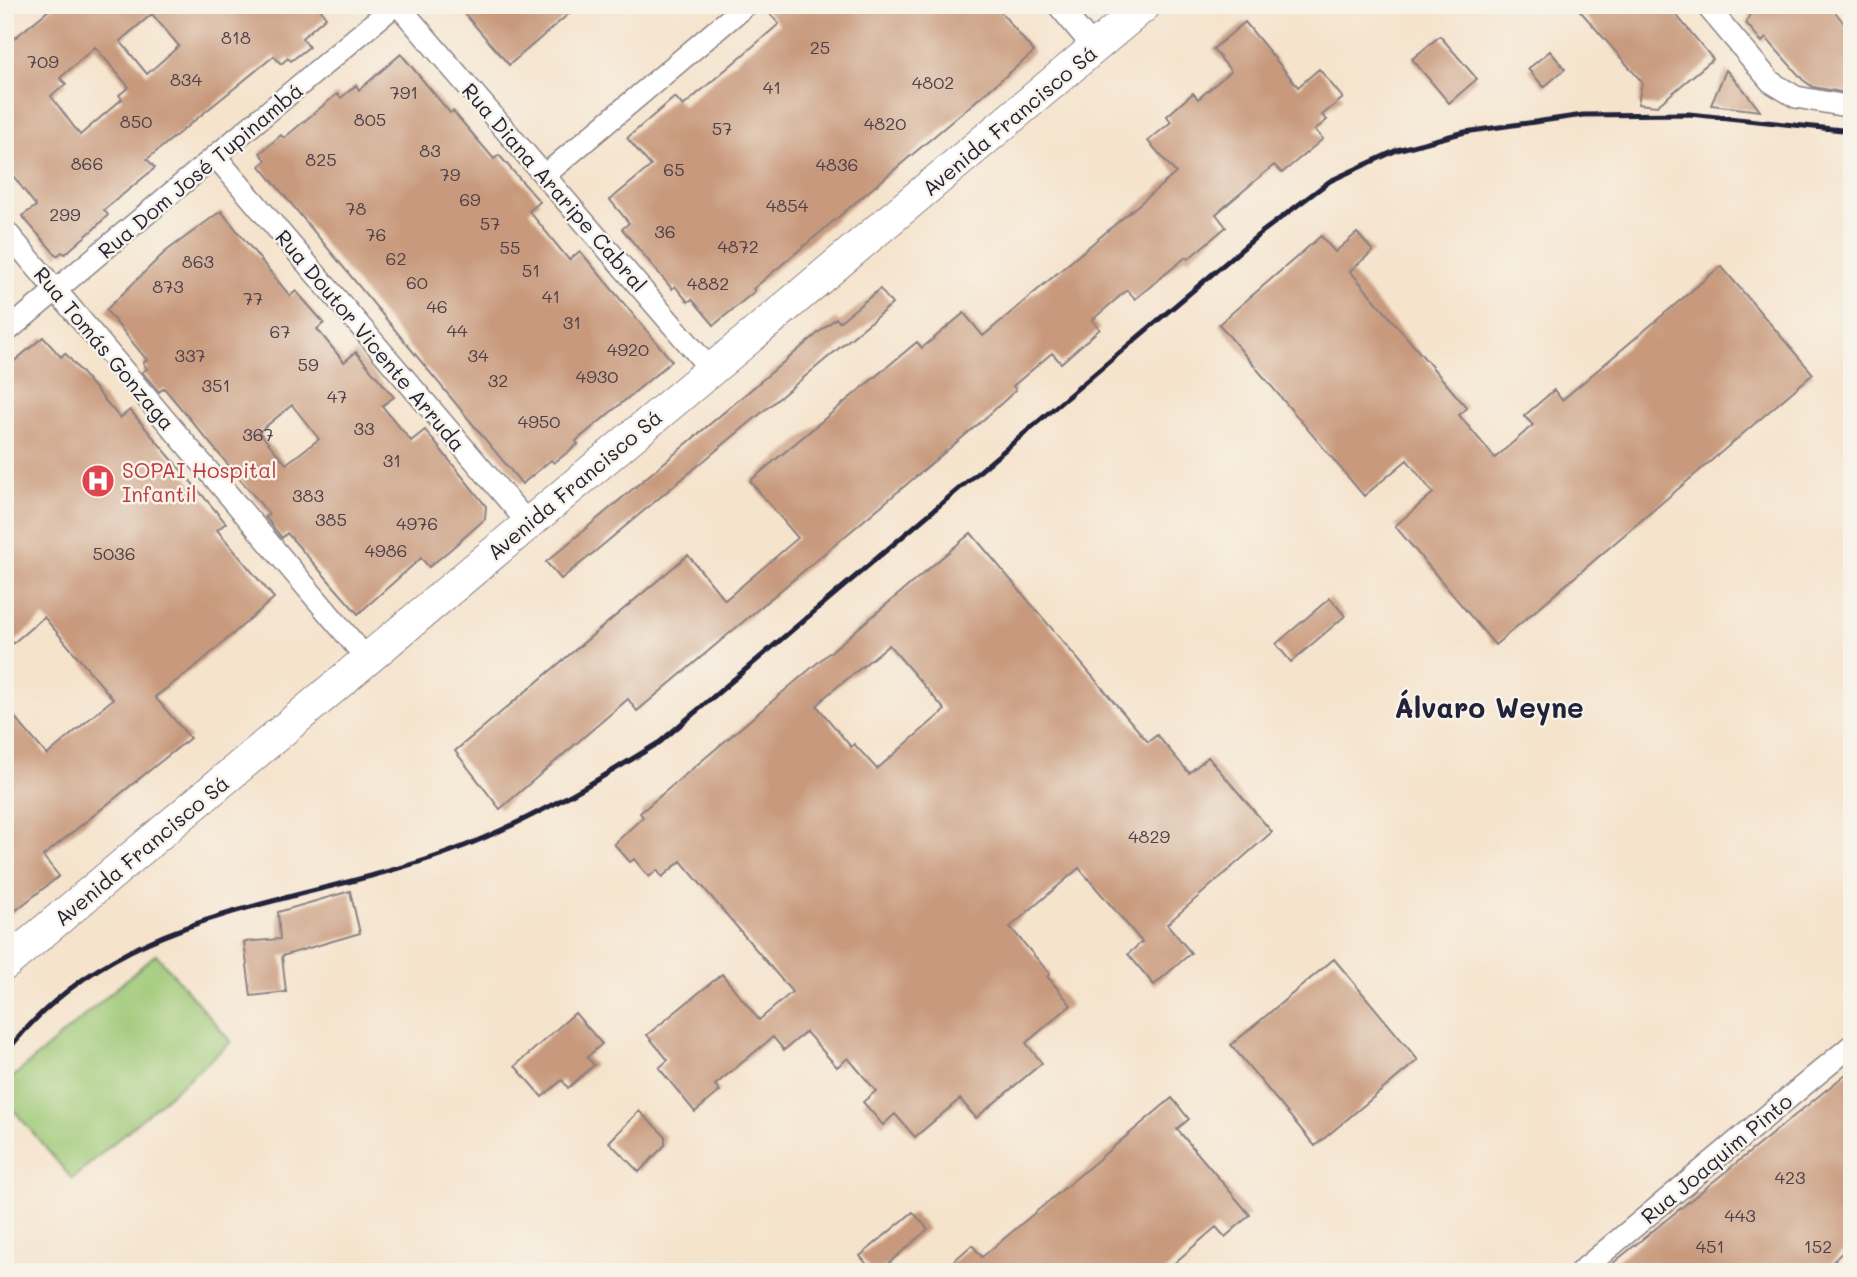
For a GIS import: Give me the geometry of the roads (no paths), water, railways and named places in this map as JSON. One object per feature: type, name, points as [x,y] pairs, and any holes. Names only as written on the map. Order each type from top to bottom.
[{"type":"main road","name":"Avenida Francisco Sá","points":[[5,964],[1144,5]]},
{"type":"street","name":"Rua Dom José Tupinambá","points":[[5,333],[397,5]]},
{"type":"street","name":"Rua Diana Araripe Cabral","points":[[397,5],[711,370]]},
{"type":"street","points":[[545,175],[746,5]]},
{"type":"street","points":[[1058,5],[1094,48]]},
{"type":"street","points":[[1706,5],[1771,82],[1796,97],[1852,107]]},
{"type":"street","name":"Rua Doutor Vicente Arruda","points":[[216,157],[527,522]]},
{"type":"street","name":"Rua Tomás Gonzaga","points":[[5,230],[367,659]]},
{"type":"street","name":"Rua Joaquim Pinto","points":[[1580,1272],[1852,1045]]},
{"type":"railway","points":[[5,1054],[50,1005],[99,968],[153,941],[209,919],[389,871],[449,852],[504,829],[557,802],[660,742],[1262,232],[1330,181],[1397,150],[1465,132],[1583,115],[1689,114],[1852,131]]},
{"type":"place","name":"SOPAI Hospital Infantil","points":[[98,481]]},
{"type":"district","name":"Álvaro Weyne","points":[[1489,707]]}]
